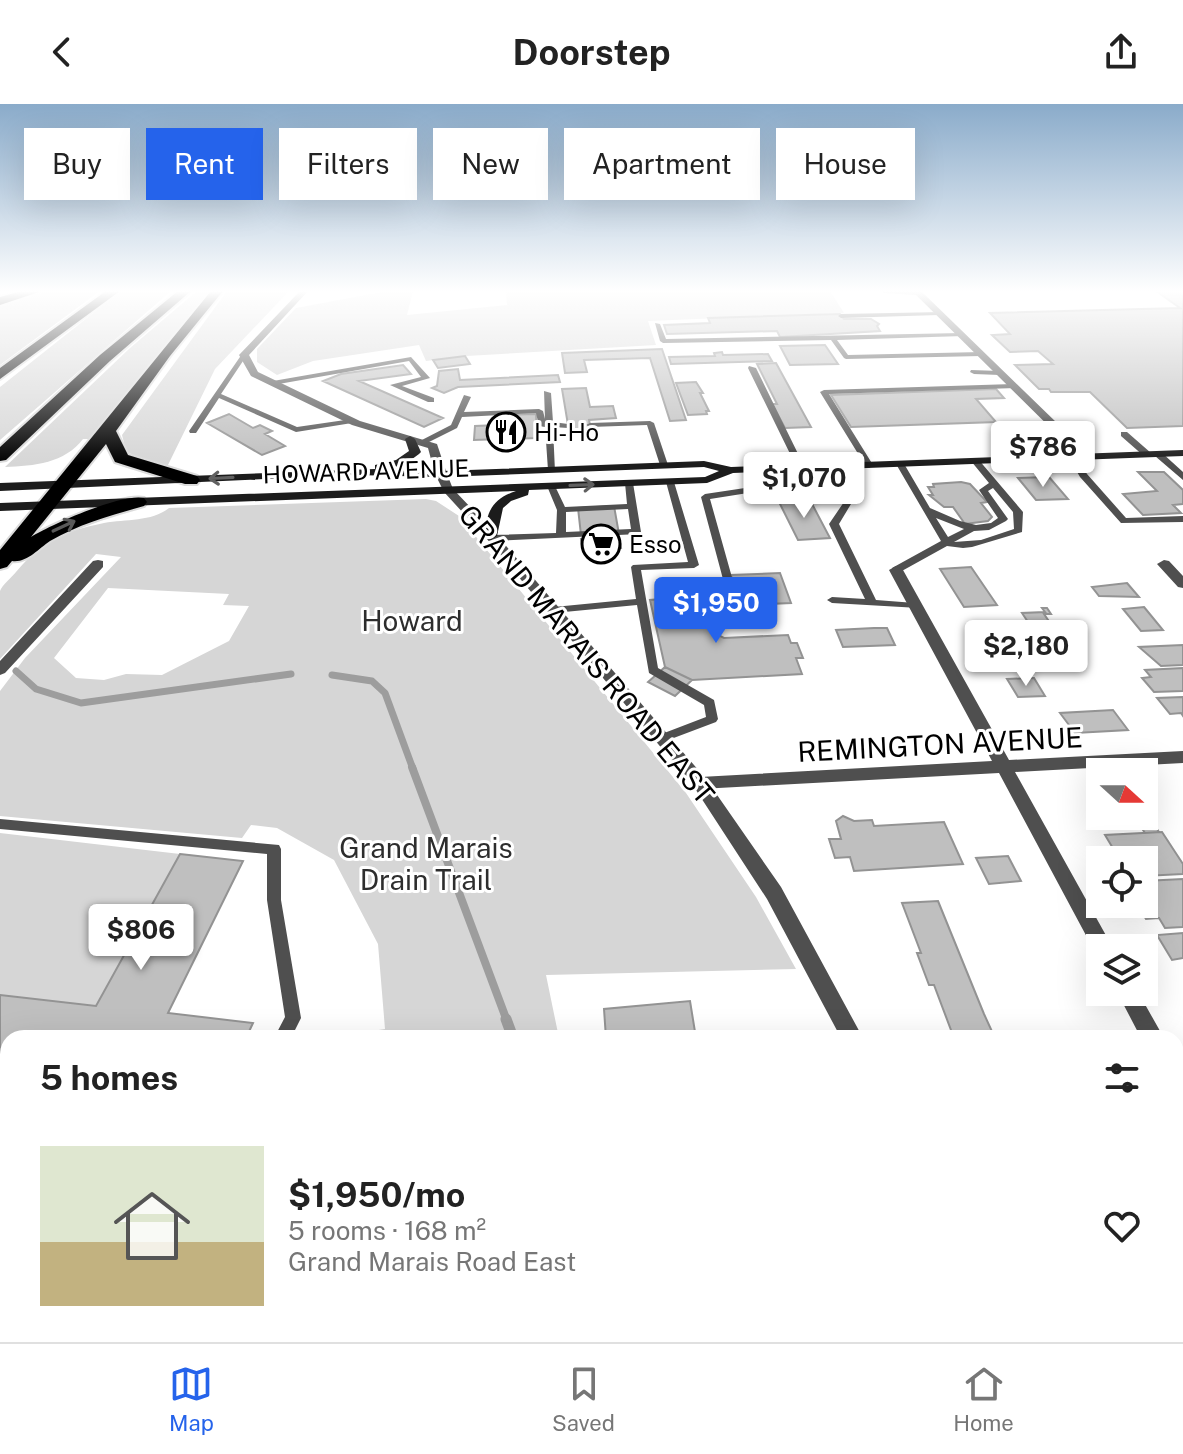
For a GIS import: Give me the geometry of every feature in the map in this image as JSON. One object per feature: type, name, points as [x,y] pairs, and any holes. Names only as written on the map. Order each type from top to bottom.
[{"type":"highway","points":[[0,375],[36,349]]},
{"type":"highway","points":[[5,450],[116,349]]},
{"type":"highway","points":[[0,563],[108,431],[169,349]]},
{"type":"highway","points":[[108,431],[121,458],[191,480]]},
{"type":"highway","points":[[0,570],[40,538],[85,516],[138,502]]},
{"type":"main road","points":[[355,472],[400,463],[415,452],[416,441]]},
{"type":"main road","name":"HOWARD AVENUE","points":[[0,507],[138,502],[445,482],[552,470],[704,464],[734,470],[1183,453]]},
{"type":"main road","name":"HOWARD AVENUE","points":[[0,487],[355,472],[445,482],[546,487],[707,480],[734,470]]},
{"type":"main road","points":[[492,537],[492,513],[506,497],[546,487]]},
{"type":"street","points":[[250,349],[244,355],[254,374],[352,421],[416,441]]},
{"type":"street","points":[[975,349],[1086,457]]},
{"type":"street","name":"GRAND MARAIS ROAD EAST","points":[[416,441],[433,446],[445,482],[700,783],[774,893],[848,1030]]},
{"type":"street","points":[[0,670],[98,564]]},
{"type":"street","points":[[1164,564],[1183,584]]},
{"type":"street","points":[[896,570],[1095,934]]},
{"type":"street","name":"REMINGTON AVENUE","points":[[700,783],[1183,757]]},
{"type":"street","points":[[1135,1006],[1148,1030]]},
{"type":"lane","points":[[840,349],[846,357],[981,354]]},
{"type":"lane","points":[[193,431],[244,355]]},
{"type":"lane","points":[[273,383],[411,359],[426,378],[394,385],[431,400]]},
{"type":"lane","points":[[752,368],[801,468]]},
{"type":"lane","points":[[974,372],[1000,373]]},
{"type":"lane","points":[[869,465],[824,392],[1013,386]]},
{"type":"lane","points":[[547,393],[552,470]]},
{"type":"lane","points":[[217,395],[296,430],[352,421]]},
{"type":"lane","points":[[416,441],[454,426],[467,397]]},
{"type":"lane","points":[[459,415],[539,411],[542,424],[549,427],[568,426]]},
{"type":"lane","points":[[590,425],[650,423],[664,465]]},
{"type":"lane","points":[[1025,430],[1061,432]]},
{"type":"lane","points":[[1124,434],[1183,477]]},
{"type":"lane","points":[[1073,458],[1083,475],[1124,521],[1183,519]]},
{"type":"lane","points":[[900,464],[946,542],[953,546],[985,541],[1019,530],[1018,512],[992,485],[975,461]]},
{"type":"lane","points":[[831,467],[850,499],[834,524],[872,603]]},
{"type":"lane","points":[[734,470],[746,493],[705,497],[736,609],[762,612]]},
{"type":"lane","points":[[663,738],[712,719],[710,703],[653,670],[636,567],[694,565],[670,482]]},
{"type":"lane","points":[[492,537],[636,532],[629,483]]},
{"type":"lane","points":[[926,509],[955,524],[972,528],[994,527],[1003,519],[983,490],[992,485]]},
{"type":"lane","points":[[546,487],[562,510],[561,535]]},
{"type":"lane","points":[[562,510],[632,506]]},
{"type":"lane","points":[[896,570],[972,528]]},
{"type":"lane","points":[[832,600],[915,606]]},
{"type":"lane","points":[[554,610],[642,601]]},
{"type":"lane","points":[[0,824],[274,849],[274,900],[293,1018],[286,1030]]},
{"type":"green space","points":[[0,349],[22,349],[0,365]]},
{"type":"green space","points":[[48,349],[105,349],[0,440],[0,387]]},
{"type":"green space","points":[[129,349],[164,349],[93,439],[83,439],[67,453],[48,462],[5,467]]},
{"type":"green space","points":[[185,349],[234,349],[215,369],[167,467],[141,460],[126,451],[122,435]]},
{"type":"green space","points":[[257,349],[394,349],[313,361],[277,375],[257,362]]},
{"type":"green space","points":[[421,349],[591,349],[466,356],[426,361]]},
{"type":"green space","points":[[426,499],[436,501],[459,516],[686,793],[756,897],[796,969],[546,975],[557,1030],[379,1030],[385,1029],[378,944],[334,860],[277,828],[251,825],[242,838],[0,816],[0,691],[25,658],[121,557],[96,554],[0,659],[1,589],[36,551],[55,538],[104,523],[146,518],[169,508]],"holes":[[[108,588],[229,594],[223,605],[249,606],[229,641],[162,675],[126,674],[104,680],[76,678],[54,658]]]},
{"type":"green space","points":[[0,833],[180,854],[96,1006],[0,995]]},
{"type":"building","points":[[662,349],[686,420],[670,421],[650,358],[584,360],[587,372],[565,373],[562,353]]},
{"type":"building","points":[[781,349],[828,349],[838,364],[790,365]]},
{"type":"building","points":[[1007,349],[1183,349],[1183,426],[1127,428],[1090,392],[1039,389],[1015,365],[1053,364],[1038,351],[1010,352]]},
{"type":"building","points":[[722,352],[723,355],[768,354],[772,361],[671,364],[669,357],[715,356],[714,353]]},
{"type":"building","points":[[465,356],[470,364],[438,368],[433,360]]},
{"type":"building","points":[[776,363],[811,427],[785,428],[757,364]]},
{"type":"building","points":[[403,365],[411,374],[359,381],[443,418],[424,427],[323,381],[341,374]]},
{"type":"building","points":[[458,369],[460,380],[558,375],[560,382],[458,387],[444,393],[432,388],[437,386],[439,371]]},
{"type":"building","points":[[696,382],[709,411],[706,411],[707,414],[688,415],[676,383]]},
{"type":"building","points":[[586,388],[590,407],[613,406],[616,418],[589,420],[591,430],[569,431],[562,389]]},
{"type":"building","points":[[996,389],[1004,398],[976,399],[996,422],[851,427],[831,395]]},
{"type":"building","points":[[229,414],[253,428],[260,425],[272,431],[265,434],[285,446],[262,455],[207,423]]},
{"type":"building","name":"Hi-Ho","points":[[536,414],[537,438],[474,440],[475,426],[498,425],[498,415]]},
{"type":"building","points":[[1138,472],[1164,472],[1183,490],[1183,504],[1173,505],[1181,513],[1143,515],[1123,494],[1157,491]]},
{"type":"building","points":[[1049,477],[1068,499],[1036,500],[1018,478]]},
{"type":"building","points":[[933,484],[970,484],[987,502],[981,503],[992,517],[988,521],[965,524],[953,507],[944,507],[929,495],[933,495],[928,487],[934,487]]},
{"type":"building","points":[[810,500],[830,538],[798,540],[779,502]]},
{"type":"building","points":[[614,506],[619,534],[581,535],[578,508]]},
{"type":"building","name":"Esso","points":[[619,537],[621,548],[583,550],[581,539]]},
{"type":"building","points":[[971,567],[997,605],[964,607],[940,569]]},
{"type":"building","points":[[780,573],[791,603],[740,605],[731,575]]},
{"type":"building","points":[[1127,583],[1139,597],[1099,596],[1092,587]]},
{"type":"building","points":[[690,592],[692,597],[706,597],[716,629],[712,632],[724,638],[788,635],[791,643],[797,643],[803,658],[796,658],[802,674],[692,680],[665,667],[650,600],[675,598],[673,593]]},
{"type":"building","points":[[1144,607],[1163,630],[1141,631],[1123,609]]},
{"type":"building","points":[[1042,608],[1047,608],[1051,614],[1044,614],[1055,630],[1032,628],[1022,613],[1045,612]]},
{"type":"building","points":[[887,628],[895,645],[843,647],[836,630]]},
{"type":"building","points":[[1022,629],[1032,645],[988,647],[978,631]]},
{"type":"building","points":[[1183,645],[1183,665],[1161,666],[1139,647]]},
{"type":"building","points":[[1033,649],[1041,662],[1028,663],[1030,666],[1001,668],[986,653]]},
{"type":"building","points":[[665,667],[692,680],[675,696],[648,682]]},
{"type":"building","points":[[1183,668],[1183,691],[1154,692],[1142,678],[1151,677],[1145,670]]},
{"type":"building","points":[[1034,678],[1045,696],[1018,697],[1007,679]]},
{"type":"building","points":[[1183,697],[1183,716],[1181,713],[1170,714],[1157,698]]},
{"type":"building","points":[[1113,710],[1128,730],[1075,733],[1060,713]]},
{"type":"building","points":[[843,816],[854,821],[872,820],[874,826],[944,822],[963,864],[854,871],[850,857],[835,858],[829,839],[841,839],[836,821]]},
{"type":"building","points":[[1162,832],[1183,864],[1183,874],[1158,875],[1158,846],[1112,846],[1105,835]]},
{"type":"building","points":[[180,854],[243,861],[168,1013],[253,1023],[250,1030],[0,1030],[0,995],[96,1006]]},
{"type":"building","points":[[1008,856],[1021,881],[989,884],[976,858]]},
{"type":"building","points":[[1183,879],[1183,927],[1165,928],[1159,918],[1146,919],[1145,918],[1158,918],[1158,880]]},
{"type":"building","points":[[938,901],[991,1030],[951,1030],[934,985],[929,985],[917,953],[921,953],[902,903]]},
{"type":"building","points":[[1183,933],[1183,958],[1172,960],[1158,935]]},
{"type":"building","points":[[690,1001],[695,1030],[605,1030],[604,1009]]},
{"type":"waterway","points":[[16,671],[36,689],[81,703],[291,674]]},
{"type":"waterway","points":[[332,675],[372,681],[385,693],[413,769]]},
{"type":"waterway","points":[[412,767],[507,1021]]},
{"type":"waterway","points":[[506,1019],[510,1030]]},
{"type":"place","name":"Hi-Ho","points":[[506,432]]},
{"type":"place","name":"Esso","points":[[601,544]]},
{"type":"park label","name":"Howard","points":[[412,620]]},
{"type":"park label","name":"Grand Marais Drain Trail","points":[[426,863]]}]
